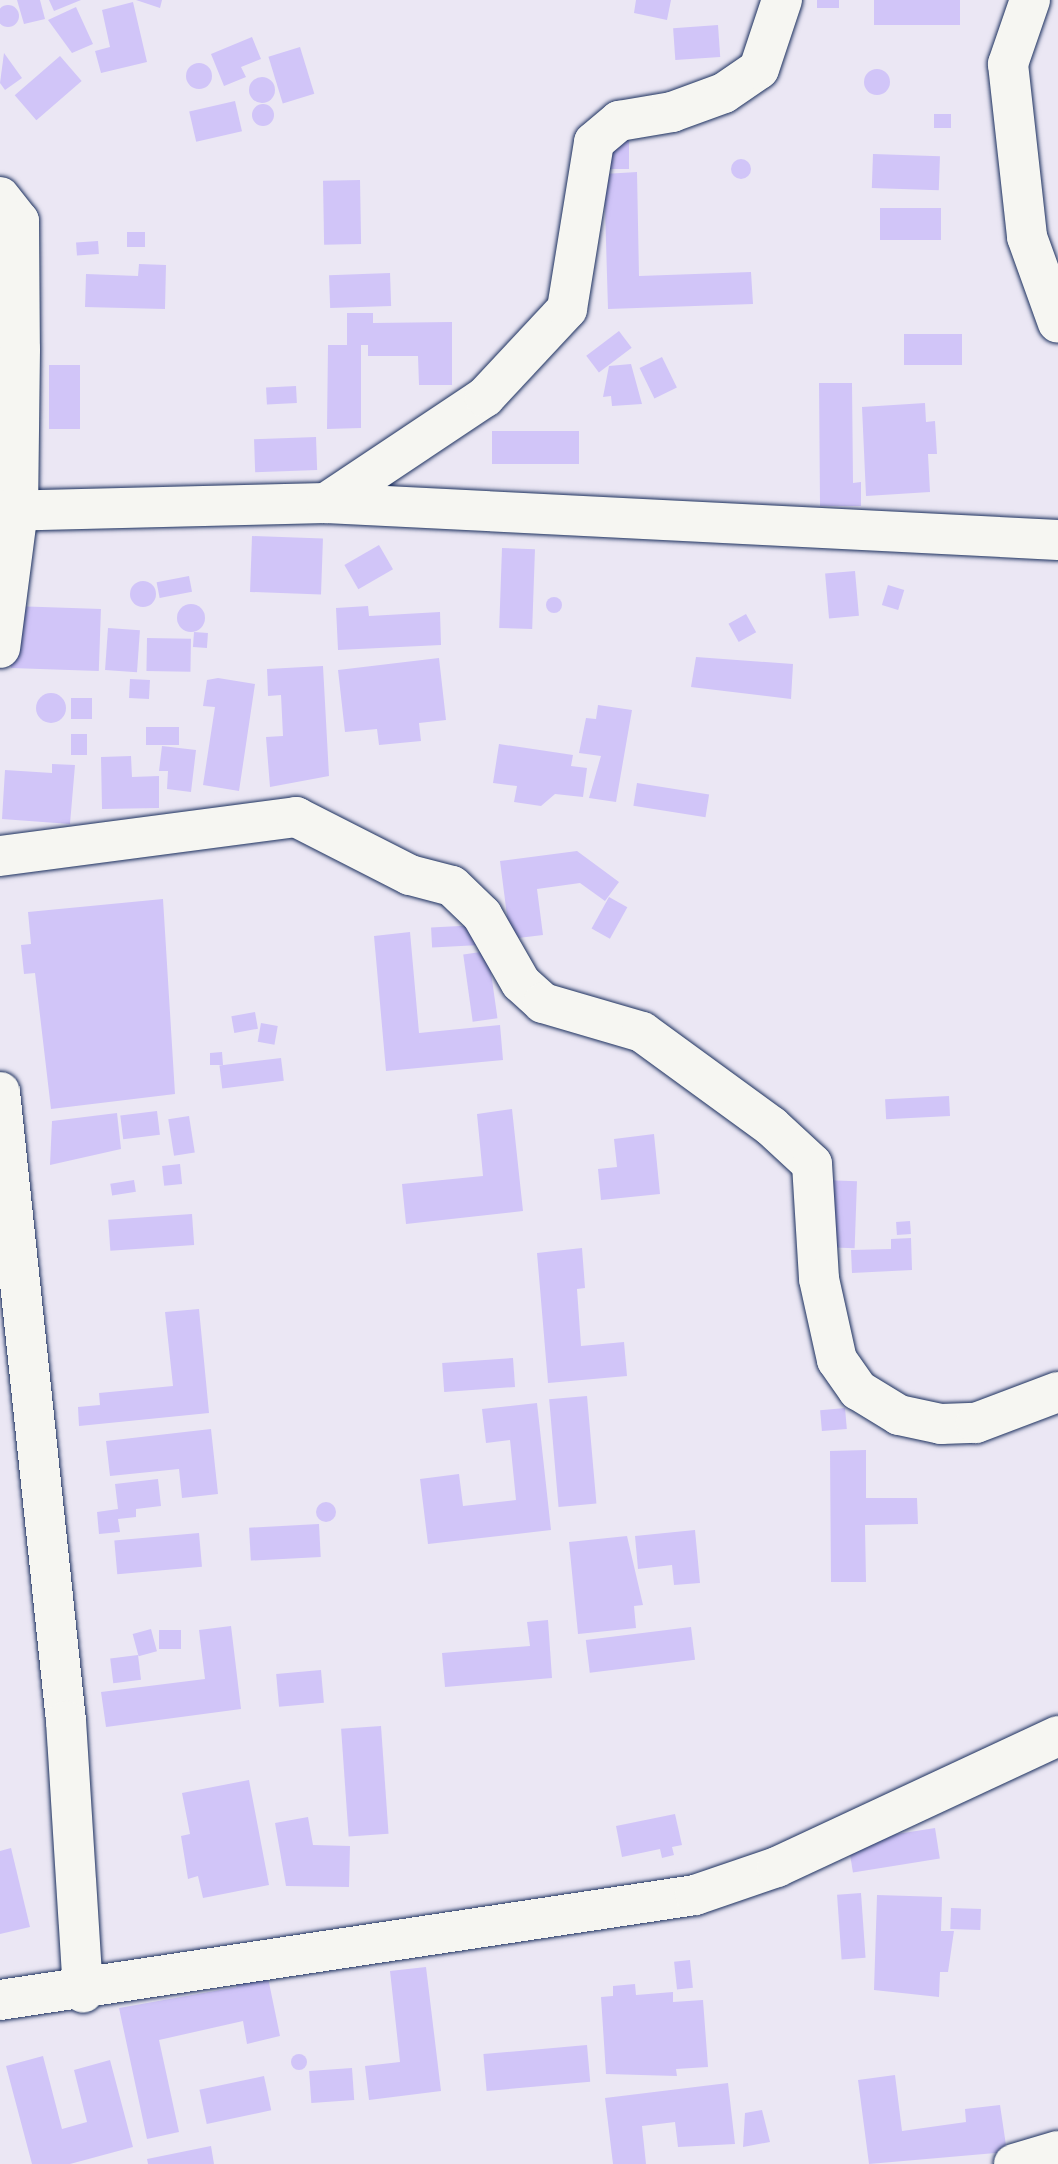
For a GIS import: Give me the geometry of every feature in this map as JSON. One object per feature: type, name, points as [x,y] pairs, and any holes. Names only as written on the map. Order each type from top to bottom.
[{"type":"street","points":[[326,503],[484,398],[566,310],[594,142],[619,121],[724,93],[758,69],[782,0]]},
{"type":"street","points":[[1030,0],[1008,64],[1027,237],[1058,322]]},
{"type":"street","points":[[0,196],[18,221],[9,511],[0,648]]},
{"type":"street","points":[[9,511],[326,503],[1058,540]]},
{"type":"street","points":[[0,856],[296,817],[410,875],[452,886],[482,916],[521,983],[543,1003],[642,1032],[771,1126],[812,1164],[819,1278],[837,1360],[858,1390],[899,1415],[942,1424],[976,1423],[1058,1392]]},
{"type":"street","points":[[0,1092],[66,1722],[83,1992]]},
{"type":"street","points":[[0,2000],[83,1992],[495,1920],[694,1894],[777,1866],[1058,1736]]},
{"type":"street","points":[[1014,2164],[1058,2151]]},
{"type":"building","points":[[17,0],[40,0],[45,19],[24,24]]},
{"type":"building","points":[[49,0],[81,0],[54,11]]},
{"type":"building","points":[[136,0],[162,0],[160,8]]},
{"type":"building","points":[[636,0],[671,0],[667,20],[634,13]]},
{"type":"building","points":[[817,0],[839,0],[839,8],[817,8]]},
{"type":"building","points":[[874,0],[960,0],[960,25],[874,25]]},
{"type":"building","points":[[133,2],[147,62],[101,73],[95,51],[110,47],[102,10]]},
{"type":"building","points":[[8,5],[16,8],[16,24],[8,27],[0,24],[-3,16],[0,8]]},
{"type":"building","points":[[76,7],[93,44],[72,53],[48,20]]},
{"type":"building","points":[[718,25],[720,57],[675,60],[673,28]]},
{"type":"building","points":[[252,37],[261,59],[241,67],[246,77],[224,86],[211,54]]},
{"type":"building","points":[[300,47],[314,94],[283,104],[268,57]]},
{"type":"building","points":[[4,53],[22,78],[5,90],[0,83]]},
{"type":"building","points":[[60,56],[82,81],[36,120],[15,95]]},
{"type":"building","points":[[199,63],[208,67],[212,76],[208,85],[199,89],[190,85],[186,76],[190,67]]},
{"type":"building","points":[[877,69],[886,73],[890,82],[886,91],[877,95],[868,91],[864,82],[868,73]]},
{"type":"building","points":[[262,77],[271,81],[275,90],[271,99],[262,103],[253,99],[249,90],[253,81]]},
{"type":"building","points":[[235,101],[242,131],[196,142],[189,112]]},
{"type":"building","points":[[263,104],[271,107],[271,123],[263,126],[255,123],[252,115],[255,107]]},
{"type":"building","points":[[934,114],[951,114],[951,128],[934,128]]},
{"type":"building","points":[[605,137],[629,137],[629,169],[605,169]]},
{"type":"building","points":[[873,154],[940,156],[939,190],[872,188]]},
{"type":"building","points":[[737,159],[745,159],[751,169],[745,179],[737,179],[731,173],[731,165]]},
{"type":"building","points":[[637,172],[639,276],[751,272],[753,304],[608,309],[604,174]]},
{"type":"building","points":[[360,180],[361,244],[324,245],[323,181]]},
{"type":"building","points":[[880,208],[941,208],[941,240],[880,240]]},
{"type":"building","points":[[127,232],[145,232],[145,247],[127,247]]},
{"type":"building","points":[[98,241],[99,254],[77,256],[76,243]]},
{"type":"building","points":[[139,264],[166,265],[165,309],[85,307],[86,274],[138,276]]},
{"type":"building","points":[[390,273],[391,306],[330,308],[329,275]]},
{"type":"building","points":[[347,313],[373,313],[373,323],[452,322],[452,385],[419,385],[418,356],[368,356],[368,345],[361,345],[361,428],[327,429],[328,345],[347,345]]},
{"type":"building","points":[[619,331],[632,348],[599,372],[586,356]]},
{"type":"building","points":[[904,334],[962,334],[962,365],[904,365]]},
{"type":"building","points":[[662,357],[677,388],[654,399],[640,368]]},
{"type":"building","points":[[631,364],[642,404],[612,406],[611,396],[603,397],[609,366]]},
{"type":"building","points":[[49,365],[80,365],[80,429],[49,429]]},
{"type":"building","points":[[819,383],[852,383],[853,483],[861,482],[861,506],[820,506]]},
{"type":"building","points":[[296,386],[297,403],[267,405],[266,388]]},
{"type":"building","points":[[925,403],[926,422],[935,421],[937,454],[928,454],[930,492],[866,496],[862,407]]},
{"type":"building","points":[[492,431],[579,431],[579,464],[492,464]]},
{"type":"building","points":[[316,437],[317,470],[255,472],[254,439]]},
{"type":"building","points":[[252,536],[323,538],[321,594],[250,592]]},
{"type":"building","points":[[379,545],[393,569],[358,589],[344,565]]},
{"type":"building","points":[[502,548],[535,549],[532,629],[499,628]]},
{"type":"building","points":[[855,571],[859,616],[829,618],[825,574]]},
{"type":"building","points":[[189,576],[192,592],[160,598],[157,582]]},
{"type":"building","points":[[143,581],[152,585],[156,594],[152,603],[143,607],[134,603],[130,594],[134,585]]},
{"type":"building","points":[[888,585],[904,590],[898,610],[882,605]]},
{"type":"building","points":[[554,597],[562,605],[554,613],[546,605]]},
{"type":"building","points":[[191,604],[201,608],[205,618],[201,628],[191,632],[181,628],[177,618],[181,608]]},
{"type":"building","points":[[13,606],[101,609],[99,671],[11,668]]},
{"type":"building","points":[[368,606],[369,616],[440,612],[441,645],[338,650],[336,608]]},
{"type":"building","points":[[746,614],[756,632],[739,642],[729,624]]},
{"type":"building","points":[[108,628],[140,630],[137,672],[105,670]]},
{"type":"building","points":[[194,632],[208,633],[207,648],[193,647]]},
{"type":"building","points":[[147,638],[191,639],[190,672],[146,671]]},
{"type":"building","points":[[696,657],[793,664],[791,699],[691,687]]},
{"type":"building","points":[[439,658],[446,720],[419,723],[421,741],[379,745],[377,729],[345,732],[338,670]]},
{"type":"building","points":[[323,666],[329,776],[270,787],[266,737],[283,736],[281,695],[268,696],[267,669]]},
{"type":"building","points":[[130,679],[150,680],[149,699],[129,698]]},
{"type":"building","points":[[207,680],[255,684],[239,791],[203,785],[215,707],[203,706]]},
{"type":"building","points":[[51,693],[62,697],[66,708],[62,719],[51,723],[40,719],[36,708],[40,697]]},
{"type":"building","points":[[71,698],[92,698],[92,719],[71,719]]},
{"type":"building","points":[[598,705],[632,710],[616,802],[589,798],[601,756],[579,753],[586,718],[596,719]]},
{"type":"building","points":[[146,727],[179,727],[179,745],[146,745]]},
{"type":"building","points":[[71,734],[87,734],[87,755],[71,755]]},
{"type":"building","points":[[499,744],[573,755],[571,766],[587,768],[583,797],[555,794],[541,806],[514,802],[517,786],[493,783]]},
{"type":"building","points":[[162,746],[196,750],[191,792],[167,789],[168,771],[159,771]]},
{"type":"building","points":[[131,756],[132,777],[159,776],[159,808],[102,809],[101,757]]},
{"type":"building","points":[[52,764],[75,765],[70,824],[2,819],[5,770],[52,773]]},
{"type":"building","points":[[637,783],[709,794],[706,817],[633,806]]},
{"type":"building","points":[[577,851],[619,882],[605,901],[580,883],[537,889],[543,935],[510,939],[500,861]]},
{"type":"building","points":[[609,897],[627,907],[610,939],[592,928]]},
{"type":"building","points":[[163,899],[175,1094],[51,1109],[35,973],[24,974],[21,945],[31,944],[28,912]]},
{"type":"building","points":[[479,925],[480,945],[432,947],[431,928]]},
{"type":"building","points":[[410,932],[419,1033],[500,1025],[503,1060],[386,1071],[374,936]]},
{"type":"building","points":[[488,951],[497,1018],[473,1022],[463,954]]},
{"type":"building","points":[[255,1012],[258,1029],[234,1033],[231,1016]]},
{"type":"building","points":[[261,1023],[278,1026],[274,1045],[258,1042]]},
{"type":"building","points":[[222,1052],[223,1065],[210,1065],[210,1053]]},
{"type":"building","points":[[281,1058],[284,1081],[222,1088],[219,1066]]},
{"type":"building","points":[[949,1096],[950,1116],[886,1119],[885,1099]]},
{"type":"building","points":[[512,1109],[523,1211],[406,1224],[402,1184],[483,1176],[477,1114]]},
{"type":"building","points":[[157,1111],[160,1135],[123,1139],[120,1116]]},
{"type":"building","points":[[117,1113],[121,1149],[50,1165],[52,1121]]},
{"type":"building","points":[[189,1116],[195,1153],[174,1156],[168,1119]]},
{"type":"building","points":[[654,1134],[660,1194],[601,1200],[598,1169],[617,1167],[614,1139]]},
{"type":"building","points":[[180,1164],[182,1184],[164,1186],[162,1166]]},
{"type":"building","points":[[134,1180],[136,1192],[112,1196],[110,1184]]},
{"type":"building","points":[[823,1180],[857,1181],[855,1248],[821,1247]]},
{"type":"building","points":[[192,1214],[194,1245],[110,1251],[108,1220]]},
{"type":"building","points":[[910,1221],[911,1234],[897,1235],[896,1222]]},
{"type":"building","points":[[911,1238],[912,1270],[852,1273],[851,1250],[891,1249],[891,1239]]},
{"type":"building","points":[[582,1248],[585,1288],[577,1289],[581,1346],[624,1342],[627,1376],[548,1383],[537,1253]]},
{"type":"building","points":[[199,1309],[209,1413],[79,1426],[78,1407],[100,1405],[99,1393],[173,1386],[165,1312]]},
{"type":"building","points":[[513,1358],[515,1387],[444,1392],[442,1363]]},
{"type":"building","points":[[587,1396],[596,1504],[559,1507],[549,1399]]},
{"type":"building","points":[[537,1403],[551,1530],[428,1544],[420,1479],[459,1474],[463,1506],[516,1500],[510,1440],[486,1443],[482,1409]]},
{"type":"building","points":[[845,1408],[847,1429],[822,1431],[820,1410]]},
{"type":"building","points":[[211,1429],[218,1494],[182,1498],[179,1469],[110,1476],[106,1441]]},
{"type":"building","points":[[866,1450],[866,1498],[917,1498],[918,1524],[865,1525],[866,1582],[831,1582],[830,1451]]},
{"type":"building","points":[[158,1479],[161,1506],[136,1509],[136,1517],[118,1519],[120,1532],[99,1534],[97,1512],[118,1509],[115,1484]]},
{"type":"building","points":[[326,1502],[336,1512],[326,1522],[316,1512]]},
{"type":"building","points":[[319,1524],[321,1557],[251,1561],[249,1528]]},
{"type":"building","points":[[695,1530],[700,1583],[674,1585],[672,1565],[638,1569],[635,1536]]},
{"type":"building","points":[[199,1533],[202,1567],[117,1574],[114,1540]]},
{"type":"building","points":[[627,1536],[643,1605],[634,1606],[636,1628],[578,1634],[569,1542]]},
{"type":"building","points":[[548,1620],[552,1678],[445,1687],[442,1653],[530,1646],[527,1622]]},
{"type":"building","points":[[231,1626],[241,1709],[106,1727],[101,1692],[205,1679],[199,1630]]},
{"type":"building","points":[[691,1627],[695,1660],[590,1673],[586,1640]]},
{"type":"building","points":[[151,1629],[157,1651],[139,1656],[133,1634]]},
{"type":"building","points":[[159,1630],[181,1630],[181,1649],[159,1649]]},
{"type":"building","points":[[138,1655],[141,1680],[113,1683],[110,1658]]},
{"type":"building","points":[[321,1670],[324,1703],[279,1707],[276,1674]]},
{"type":"building","points":[[381,1726],[389,1834],[349,1837],[341,1729]]},
{"type":"building","points":[[249,1780],[269,1885],[203,1898],[198,1876],[188,1879],[181,1836],[190,1834],[182,1793]]},
{"type":"building","points":[[675,1814],[682,1845],[672,1847],[674,1855],[662,1858],[660,1849],[622,1857],[616,1826]]},
{"type":"building","points":[[308,1817],[313,1845],[350,1846],[349,1887],[286,1886],[275,1823]]},
{"type":"building","points":[[935,1828],[940,1859],[853,1872],[848,1842]]},
{"type":"building","points":[[11,1848],[30,1927],[0,1934],[0,1851]]},
{"type":"building","points":[[861,1893],[866,1958],[842,1960],[837,1895]]},
{"type":"building","points":[[877,1895],[942,1897],[941,1931],[954,1931],[948,1972],[940,1972],[939,1997],[874,1990]]},
{"type":"building","points":[[951,1908],[981,1909],[980,1930],[950,1929]]},
{"type":"building","points":[[690,1960],[693,1988],[677,1990],[674,1962]]},
{"type":"building","points":[[426,1967],[441,2091],[369,2100],[365,2066],[400,2062],[390,1971]]},
{"type":"building","points":[[266,1968],[280,2036],[247,2044],[243,2021],[159,2040],[179,2132],[147,2139],[119,2008],[237,1987],[234,1974]]},
{"type":"building","points":[[635,1984],[636,1995],[673,1992],[673,2002],[703,2000],[708,2067],[676,2069],[677,2076],[606,2074],[601,1997],[613,1996],[613,1986]]},
{"type":"building","points":[[587,2045],[590,2082],[487,2091],[483,2054]]},
{"type":"building","points":[[299,2054],[307,2062],[299,2070],[291,2062]]},
{"type":"building","points":[[43,2056],[62,2129],[87,2122],[74,2070],[110,2060],[133,2147],[70,2164],[32,2164],[6,2066]]},
{"type":"building","points":[[352,2068],[354,2100],[311,2103],[309,2071]]},
{"type":"building","points":[[895,2075],[902,2131],[966,2122],[965,2109],[1000,2105],[1007,2152],[869,2164],[858,2080]]},
{"type":"building","points":[[264,2076],[271,2110],[207,2124],[199,2090]]},
{"type":"building","points":[[728,2083],[735,2144],[678,2147],[675,2122],[642,2126],[646,2164],[613,2164],[605,2098]]},
{"type":"building","points":[[762,2110],[770,2142],[743,2147],[745,2113]]},
{"type":"building","points":[[211,2146],[214,2164],[148,2164],[147,2159]]}]
